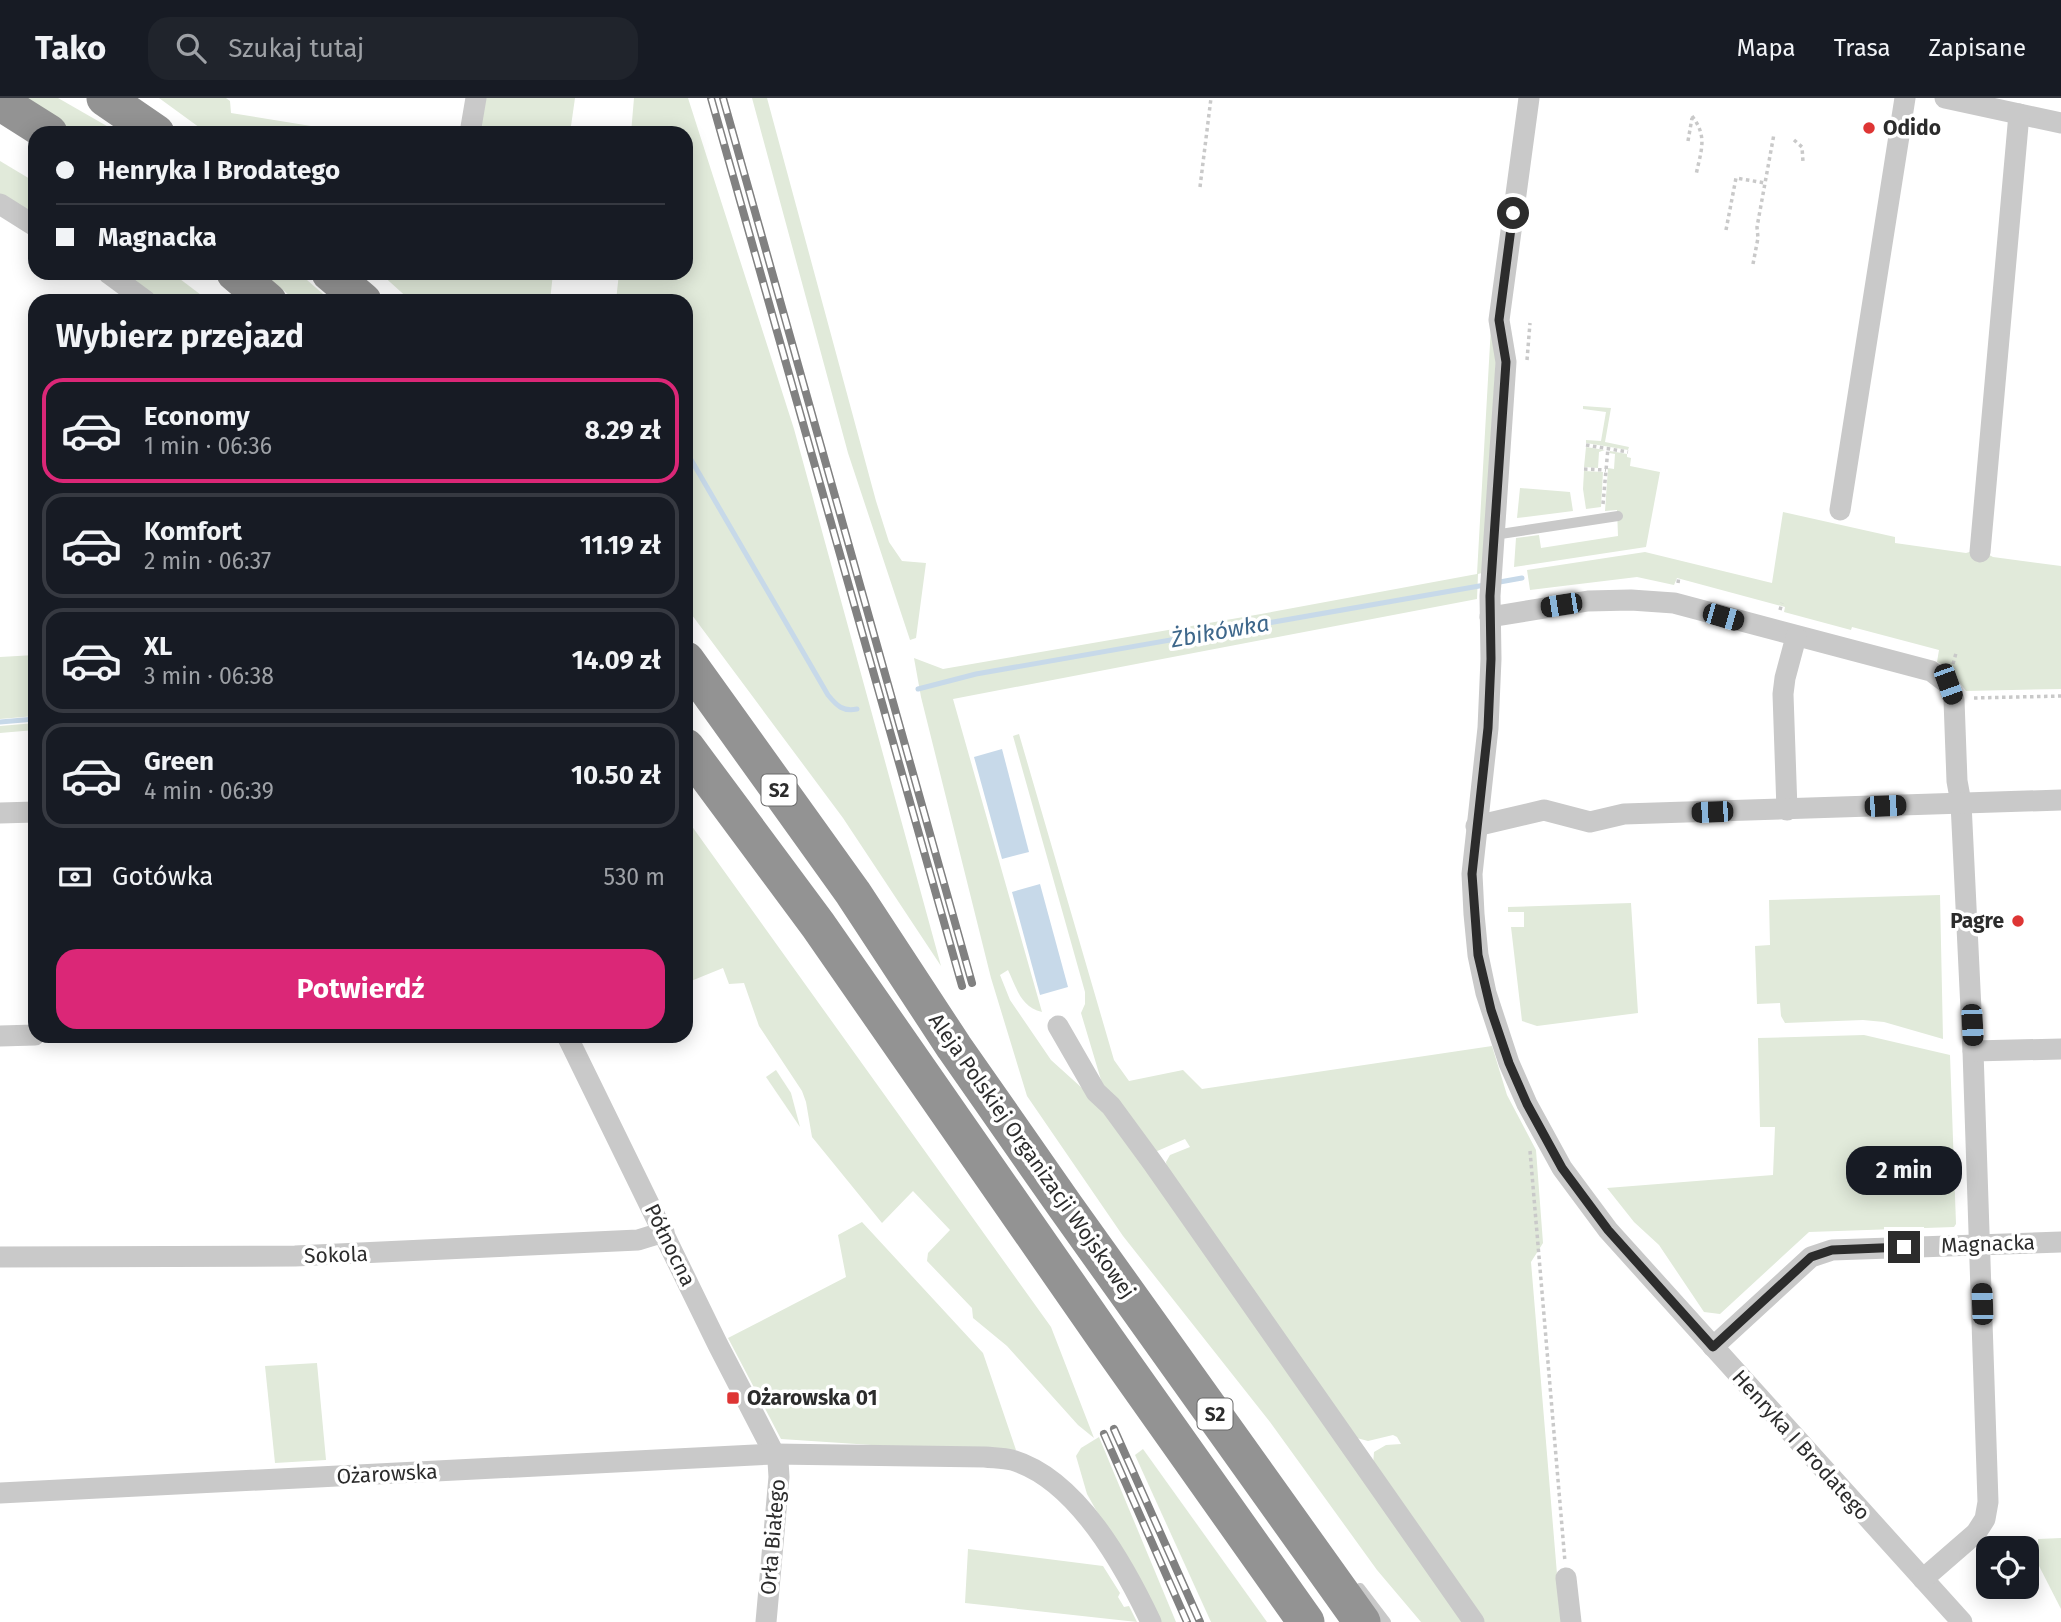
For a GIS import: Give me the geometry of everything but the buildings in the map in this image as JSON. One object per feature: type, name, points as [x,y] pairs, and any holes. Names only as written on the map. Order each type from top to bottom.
[{"type":"highway","points":[[105,98],[146,126]]},
{"type":"highway","points":[[0,102],[38,126]]},
{"type":"highway","points":[[0,127],[28,143]]},
{"type":"highway","points":[[243,280],[260,294]]},
{"type":"highway","points":[[338,280],[355,294]]},
{"type":"highway","name":"Aleja Polskiej Organizacji Wojskowej","points":[[696,673],[853,893],[954,1047],[1221,1422],[1379,1620]]},
{"type":"highway","name":"Aleja Polskiej Organizacji Wojskowej","points":[[693,756],[818,925],[1306,1622]]},
{"type":"street","points":[[471,126],[476,98]]},
{"type":"street","name":"Henryka I Brodatego","points":[[1529,98],[1500,315],[1506,362],[1492,565],[1488,728],[1472,874],[1478,955],[1496,1028],[1527,1104],[1562,1168],[1608,1230],[1962,1622]]},
{"type":"street","points":[[1840,510],[1905,98]]},
{"type":"street","points":[[1945,98],[2061,123]]},
{"type":"street","points":[[1980,552],[2019,114]]},
{"type":"street","points":[[0,204],[28,222]]},
{"type":"street","points":[[118,280],[136,294]]},
{"type":"street","points":[[1490,607],[1588,601],[1674,603],[1931,671],[1948,684],[1954,700],[1973,1051],[1987,1492],[1985,1519],[1976,1533],[1923,1579]]},
{"type":"street","points":[[1787,810],[1783,694],[1796,636]]},
{"type":"street","points":[[1476,826],[1544,810],[1590,822],[1624,814],[2061,800]]},
{"type":"street","points":[[0,813],[28,812]]},
{"type":"street","points":[[1058,1026],[1096,1092],[1111,1106],[1152,1162],[1474,1622]]},
{"type":"street","points":[[0,1036],[28,1035]]},
{"type":"street","name":"Północna","points":[[570,1043],[774,1454]]},
{"type":"street","points":[[1973,1051],[2061,1049]]},
{"type":"street","name":"Sokola","points":[[4,1257],[295,1256],[638,1240],[664,1232]]},
{"type":"street","name":"Magnacka","points":[[1713,1347],[1811,1257],[1832,1250],[2061,1242]]},
{"type":"street","name":"Ożarowska","points":[[0,1493],[774,1454],[985,1457],[1011,1460],[1034,1470],[1055,1484],[1077,1505],[1108,1544],[1151,1622]]},
{"type":"street","name":"Orła Białego","points":[[766,1622],[780,1471],[774,1454]]},
{"type":"street","points":[[1566,1578],[1571,1622]]},
{"type":"lane","points":[[1494,535],[1618,516]]},
{"type":"lane","points":[[1221,1422],[1259,1456]]},
{"type":"lane","points":[[1350,1576],[1379,1620]]},
{"type":"path","points":[[1200,187],[1210,98]]},
{"type":"path","points":[[1688,141],[1692,116],[1701,128],[1703,142],[1696,174]]},
{"type":"path","points":[[1753,264],[1774,134]]},
{"type":"path","points":[[1794,140],[1802,147],[1803,162]]},
{"type":"path","points":[[1726,230],[1736,178],[1765,183]]},
{"type":"path","points":[[1586,445],[1628,452]]},
{"type":"path","points":[[1602,508],[1608,448]]},
{"type":"path","points":[[1584,469],[1606,470]]},
{"type":"path","points":[[1678,583],[1679,576]]},
{"type":"path","points":[[1780,610],[1782,603]]},
{"type":"path","points":[[1952,671],[1956,653]]},
{"type":"path","points":[[1965,699],[2061,696]]},
{"type":"path","points":[[1527,1104],[1566,1578]]},
{"type":"green space","points":[[17,98],[58,98],[107,126],[63,126]]},
{"type":"green space","points":[[159,98],[226,98],[230,101],[231,113],[311,126],[197,126]]},
{"type":"green space","points":[[483,98],[575,98],[571,126],[479,126]]},
{"type":"green space","points":[[634,98],[688,98],[794,429],[941,966],[843,818],[693,616],[693,294],[617,294],[618,280],[693,280],[693,126],[632,126]]},
{"type":"green space","points":[[752,98],[767,98],[889,542],[902,561],[926,563],[916,638],[910,640],[848,453]]},
{"type":"green space","points":[[0,161],[28,178],[28,211],[0,195]]},
{"type":"green space","points":[[133,280],[181,280],[200,294],[152,294]]},
{"type":"green space","points":[[271,280],[307,280],[323,294],[288,294]]},
{"type":"green space","points":[[388,280],[552,280],[551,294],[403,294]]},
{"type":"green space","points":[[1491,326],[1496,362],[1482,573],[1478,574],[1477,599],[953,699],[1042,1012],[1024,1002],[1008,970],[1000,975],[1010,1000],[1051,1060],[1113,1116],[1465,1622],[1421,1622],[1377,1570],[1270,1422],[1123,1236],[1027,1096],[991,978],[921,697],[914,658],[943,669],[1477,574]]},
{"type":"green space","points":[[1583,406],[1611,408],[1605,442],[1629,447],[1628,450],[1586,443],[1586,440],[1601,441],[1606,412],[1583,409]]},
{"type":"green space","points":[[1586,447],[1605,450],[1599,452],[1598,468],[1584,467]]},
{"type":"green space","points":[[1609,453],[1627,454],[1627,457],[1631,458],[1630,466],[1660,472],[1646,547],[1514,567],[1516,538],[1539,535],[1541,548],[1618,536],[1617,510],[1605,511],[1608,468],[1614,469],[1615,454]]},
{"type":"green space","points":[[1584,471],[1603,472],[1601,507],[1586,509]]},
{"type":"green space","points":[[1520,488],[1570,492],[1573,511],[1517,518]]},
{"type":"green space","points":[[1783,512],[1895,537],[1895,543],[1966,553],[1980,552],[1993,557],[2061,566],[2061,689],[1966,691],[1948,667],[1937,662],[1939,650],[1784,612],[1785,607],[1677,578],[1674,585],[1637,577],[1530,590],[1527,570],[1645,552],[1772,583]]},
{"type":"green space","points":[[28,655],[28,717],[0,719],[0,657]]},
{"type":"green space","points":[[28,724],[28,731],[0,733],[0,726]]},
{"type":"green space","points":[[1019,734],[1114,1060],[1129,1081],[1183,1070],[1202,1089],[1492,1046],[1507,1095],[1536,1150],[1543,1243],[1531,1262],[1561,1622],[1484,1622],[1373,1465],[1374,1452],[1386,1445],[1401,1444],[1397,1437],[1393,1435],[1368,1441],[1353,1437],[1167,1169],[1166,1162],[1170,1155],[1190,1147],[1185,1139],[1155,1152],[1104,1090],[1081,1013],[1085,1004],[1085,992],[1013,736]]},
{"type":"green space","points":[[693,828],[1051,1327],[1094,1438],[1078,1425],[1007,1346],[973,1318],[972,1308],[927,1261],[928,1253],[950,1230],[913,1191],[882,1223],[812,1137],[802,1091],[759,1026],[744,983],[729,984],[723,968],[693,980]]},
{"type":"green space","points":[[1940,895],[1943,1039],[1884,1022],[1863,1020],[1785,1023],[1781,1016],[1780,1003],[1757,1004],[1755,946],[1770,945],[1769,900]]},
{"type":"green space","points":[[1631,903],[1638,1013],[1537,1026],[1522,1021],[1511,927],[1524,927],[1524,912],[1508,912],[1508,907]]},
{"type":"green space","points":[[1864,1035],[1950,1055],[1956,1224],[1954,1227],[1809,1232],[1720,1314],[1704,1312],[1659,1245],[1634,1222],[1607,1188],[1773,1175],[1775,1127],[1760,1127],[1758,1038]]},
{"type":"green space","points":[[776,1070],[791,1093],[800,1127],[766,1077]]},
{"type":"green space","points":[[862,1222],[983,1353],[1016,1450],[781,1439],[728,1338],[846,1277],[838,1235]]},
{"type":"green space","points":[[317,1363],[326,1460],[275,1463],[265,1366]]},
{"type":"green space","points":[[1099,1437],[1176,1622],[1159,1622],[1087,1494],[1076,1456],[1081,1448]]},
{"type":"green space","points":[[1143,1449],[1267,1622],[1211,1622],[1135,1455]]},
{"type":"green space","points":[[2061,1538],[2061,1609],[2039,1566],[2039,1539]]},
{"type":"green space","points":[[968,1549],[1103,1566],[1120,1593],[1118,1597],[1124,1607],[1129,1606],[1137,1622],[965,1603]]},
{"type":"water","points":[[1002,749],[1029,852],[1002,859],[974,757]]},
{"type":"water","points":[[1040,884],[1068,987],[1040,995],[1012,892]]},
{"type":"waterway","name":"Żbikówka","points":[[693,463],[828,695],[841,707],[848,710],[857,709]]},
{"type":"waterway","name":"Żbikówka","points":[[1494,583],[1522,578]]},
{"type":"waterway","name":"Żbikówka","points":[[918,689],[976,674],[1485,585]]},
{"type":"waterway","name":"Żbikówka","points":[[0,722],[28,720]]},
{"type":"railway","points":[[711,98],[962,986]]},
{"type":"railway","points":[[723,98],[972,983]]},
{"type":"railway","points":[[1114,1429],[1200,1622]]},
{"type":"railway","points":[[1104,1434],[1187,1622]]},
{"type":"place","name":"Odido","points":[[1869,128]]},
{"type":"place","name":"Pagre","points":[[2018,921]]},
{"type":"place","name":"Ożarowska 01","points":[[733,1398]]},
{"type":"route","points":[[1513,213],[1499,320],[1506,362],[1490,596],[1488,728],[1472,874],[1478,955],[1496,1028],[1509,1063],[1527,1104],[1562,1168],[1608,1230],[1713,1347],[1811,1257],[1832,1250],[1904,1247]]}]
